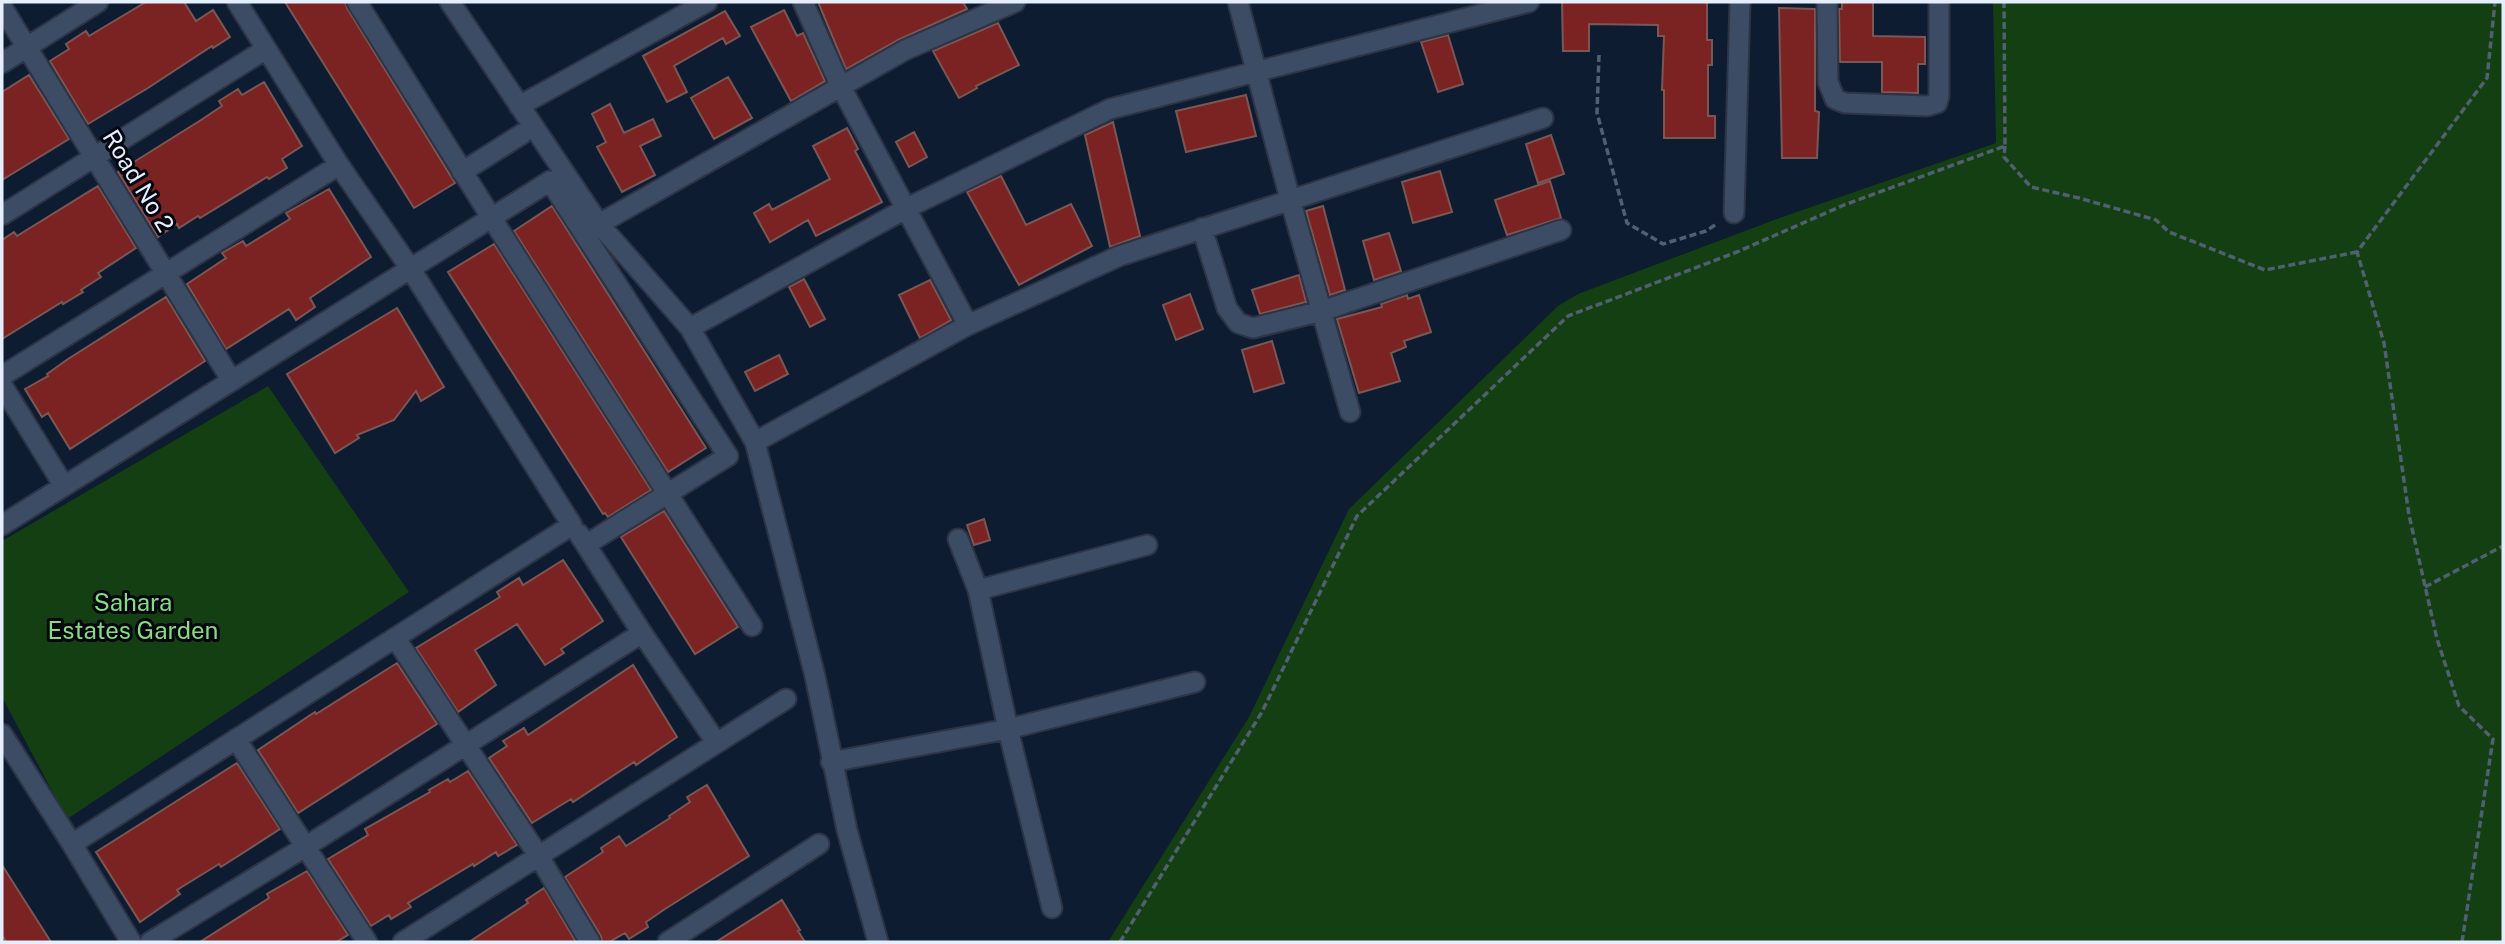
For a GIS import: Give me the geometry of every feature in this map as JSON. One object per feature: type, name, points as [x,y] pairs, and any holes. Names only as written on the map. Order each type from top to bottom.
[{"type":"street","points":[[2,63],[98,2]]},
{"type":"street","points":[[237,2],[339,164],[410,268],[572,525],[716,742]]},
{"type":"street","points":[[357,2],[462,172],[752,626]]},
{"type":"street","points":[[450,2],[599,224],[690,328],[755,442],[816,676],[831,762],[847,830],[878,942]]},
{"type":"street","points":[[519,106],[707,2]]},
{"type":"street","points":[[803,2],[840,85],[968,325]]},
{"type":"street","points":[[599,224],[905,50],[1015,2]]},
{"type":"street","points":[[1238,2],[1350,412]]},
{"type":"street","points":[[690,328],[907,208],[1110,108],[1529,2]]},
{"type":"street","points":[[1734,213],[1740,2]]},
{"type":"street","points":[[1827,2],[1829,82],[1835,99],[1845,103],[1927,106],[1937,103],[1939,96],[1939,2]]},
{"type":"street","name":"Road No 2","points":[[2,7],[232,381]]},
{"type":"street","points":[[2,215],[266,49]]},
{"type":"street","points":[[755,442],[968,325],[1119,256],[1543,118]]},
{"type":"street","points":[[462,172],[522,134]]},
{"type":"street","points":[[2,376],[339,164]]},
{"type":"street","points":[[2,526],[550,181],[729,456],[587,544]]},
{"type":"street","points":[[1202,228],[1227,308],[1238,323],[1253,328],[1322,311],[1561,230]]},
{"type":"street","points":[[2,385],[64,486]]},
{"type":"street","points":[[72,844],[572,525]]},
{"type":"street","points":[[958,539],[978,590],[1008,729],[1052,908]]},
{"type":"street","points":[[978,590],[1147,545]]},
{"type":"street","points":[[150,942],[642,632]]},
{"type":"street","points":[[396,639],[467,744],[590,942]]},
{"type":"street","points":[[831,762],[1008,729],[1195,682]]},
{"type":"street","points":[[403,942],[786,699]]},
{"type":"street","points":[[2,734],[131,942]]},
{"type":"street","points":[[236,739],[367,942]]},
{"type":"street","points":[[668,942],[820,844]]},
{"type":"path","points":[[2004,2],[2004,157],[2031,187],[2156,220],[2169,232],[2265,270],[2357,253],[2487,78],[2495,2]]},
{"type":"path","points":[[1599,55],[1597,113],[1627,223],[1662,244],[1706,230],[1734,213]]},
{"type":"path","points":[[1120,942],[1262,712],[1357,516],[1568,316],[1737,252],[1844,205],[2005,146]]},
{"type":"path","points":[[2357,253],[2385,343],[2409,515],[2437,639],[2459,706],[2493,739],[2462,942]]},
{"type":"path","points":[[2426,587],[2503,546]]},
{"type":"green space","points":[[1993,2],[2503,2],[2503,942],[1108,942],[1249,717],[1349,509],[1558,306],[1578,294],[1774,220],[1996,143]]},
{"type":"green space","name":"Sahara Estates Garden","points":[[268,386],[409,592],[67,819],[2,697],[2,541]]},
{"type":"building","points":[[146,2],[184,2],[196,21],[213,10],[230,37],[88,124],[50,61],[69,49],[66,44],[86,31],[89,36]]},
{"type":"building","points":[[285,2],[345,2],[455,183],[414,208]]},
{"type":"building","points":[[818,2],[963,2],[967,9],[900,39],[846,69]]},
{"type":"building","points":[[1562,2],[1707,2],[1707,40],[1712,40],[1712,65],[1708,65],[1708,116],[1715,116],[1715,138],[1664,138],[1664,36],[1658,36],[1658,25],[1589,24],[1589,51],[1563,51]]},
{"type":"building","points":[[1842,2],[1873,2],[1873,36],[1925,37],[1925,64],[1918,64],[1918,93],[1882,92],[1882,62],[1840,62],[1839,9],[1842,9]]},
{"type":"building","points":[[1779,8],[1815,9],[1815,111],[1819,112],[1817,158],[1782,158]]},
{"type":"building","points":[[784,10],[797,36],[803,33],[825,81],[791,101],[751,27]]},
{"type":"building","points":[[725,11],[740,36],[726,44],[723,38],[674,66],[687,92],[667,102],[643,56]]},
{"type":"building","points":[[998,23],[1019,65],[976,86],[977,88],[959,98],[933,51]]},
{"type":"building","points":[[1448,35],[1463,84],[1438,92],[1421,42]]},
{"type":"building","points":[[29,75],[69,139],[2,180],[2,92]]},
{"type":"building","points":[[728,77],[752,118],[714,139],[691,98]]},
{"type":"building","points":[[264,82],[302,146],[282,159],[287,168],[269,179],[267,177],[200,218],[198,216],[179,228],[177,224],[158,237],[118,172],[222,106],[219,101],[238,89],[242,95]]},
{"type":"building","points":[[1246,95],[1256,136],[1186,152],[1176,111]]},
{"type":"building","points":[[610,104],[624,133],[653,119],[661,136],[640,146],[655,175],[622,192],[597,147],[606,142],[592,114]]},
{"type":"building","points":[[1113,122],[1140,236],[1110,247],[1085,135]]},
{"type":"building","points":[[847,128],[858,149],[855,151],[882,202],[816,236],[808,220],[770,242],[754,213],[769,204],[772,210],[830,179],[813,146]]},
{"type":"building","points":[[914,132],[927,157],[909,167],[896,142]]},
{"type":"building","points":[[1551,135],[1564,174],[1538,183],[1526,144]]},
{"type":"building","points":[[1440,171],[1452,212],[1413,223],[1402,182]]},
{"type":"building","points":[[1001,176],[1026,225],[1071,204],[1092,246],[1019,285],[967,192]]},
{"type":"building","points":[[1550,181],[1561,218],[1507,235],[1495,200]]},
{"type":"building","points":[[98,186],[136,248],[98,273],[101,277],[81,290],[83,292],[2,339],[2,240],[14,232],[17,236]]},
{"type":"building","points":[[329,189],[371,257],[310,298],[315,307],[296,320],[289,309],[226,349],[187,284],[226,258],[222,253],[243,241],[246,246],[290,219],[286,213]]},
{"type":"building","points":[[552,206],[706,448],[668,472],[514,231]]},
{"type":"building","points":[[1323,206],[1345,290],[1330,295],[1306,211]]},
{"type":"building","points":[[1389,233],[1401,271],[1374,280],[1363,241]]},
{"type":"building","points":[[494,244],[651,490],[608,517],[603,514],[448,272]]},
{"type":"building","points":[[1299,275],[1306,302],[1260,314],[1252,290]]},
{"type":"building","points":[[804,279],[825,319],[810,327],[789,287]]},
{"type":"building","points":[[930,280],[951,320],[920,338],[899,295]]},
{"type":"building","points":[[1190,294],[1203,329],[1176,340],[1163,305]]},
{"type":"building","points":[[1407,295],[1408,299],[1419,295],[1431,332],[1404,341],[1406,347],[1391,353],[1400,381],[1359,393],[1337,319],[1382,307],[1381,304]]},
{"type":"building","points":[[166,297],[205,361],[70,449],[48,413],[42,417],[25,389]]},
{"type":"building","points":[[397,308],[444,387],[421,401],[416,391],[394,420],[357,435],[359,438],[335,453],[287,374]]},
{"type":"building","points":[[1272,341],[1284,383],[1254,392],[1242,350]]},
{"type":"building","points":[[779,355],[788,374],[755,391],[745,372]]},
{"type":"building","points":[[664,511],[738,627],[695,654],[621,537]]},
{"type":"building","points":[[984,519],[990,540],[974,545],[967,525]]},
{"type":"building","points":[[563,560],[603,621],[561,649],[564,653],[545,665],[517,624],[475,650],[496,685],[458,712],[416,648],[500,597],[497,592],[519,578],[523,585]]},
{"type":"building","points":[[397,663],[437,724],[298,813],[258,750]]},
{"type":"building","points":[[633,665],[677,737],[636,765],[634,762],[573,802],[571,799],[532,823],[489,758],[507,746],[503,741],[524,728],[528,735]]},
{"type":"building","points":[[237,763],[280,829],[221,867],[219,864],[177,890],[180,894],[140,922],[96,852]]},
{"type":"building","points":[[468,771],[517,845],[498,856],[496,852],[474,866],[473,864],[408,903],[411,907],[391,919],[389,915],[371,926],[328,859],[368,835],[365,829],[448,779],[450,782]]},
{"type":"building","points":[[707,785],[749,856],[646,922],[648,927],[629,939],[625,933],[609,942],[602,942],[565,877],[603,852],[601,848],[619,836],[626,846],[670,818],[669,816],[690,802],[687,797]]},
{"type":"building","points":[[2,865],[51,942],[6,942],[2,935]]},
{"type":"building","points":[[307,871],[348,935],[336,942],[200,942],[269,898],[267,894]]},
{"type":"building","points":[[544,888],[576,942],[469,942],[528,903],[526,900]]},
{"type":"building","points":[[782,900],[805,942],[716,942]]}]
